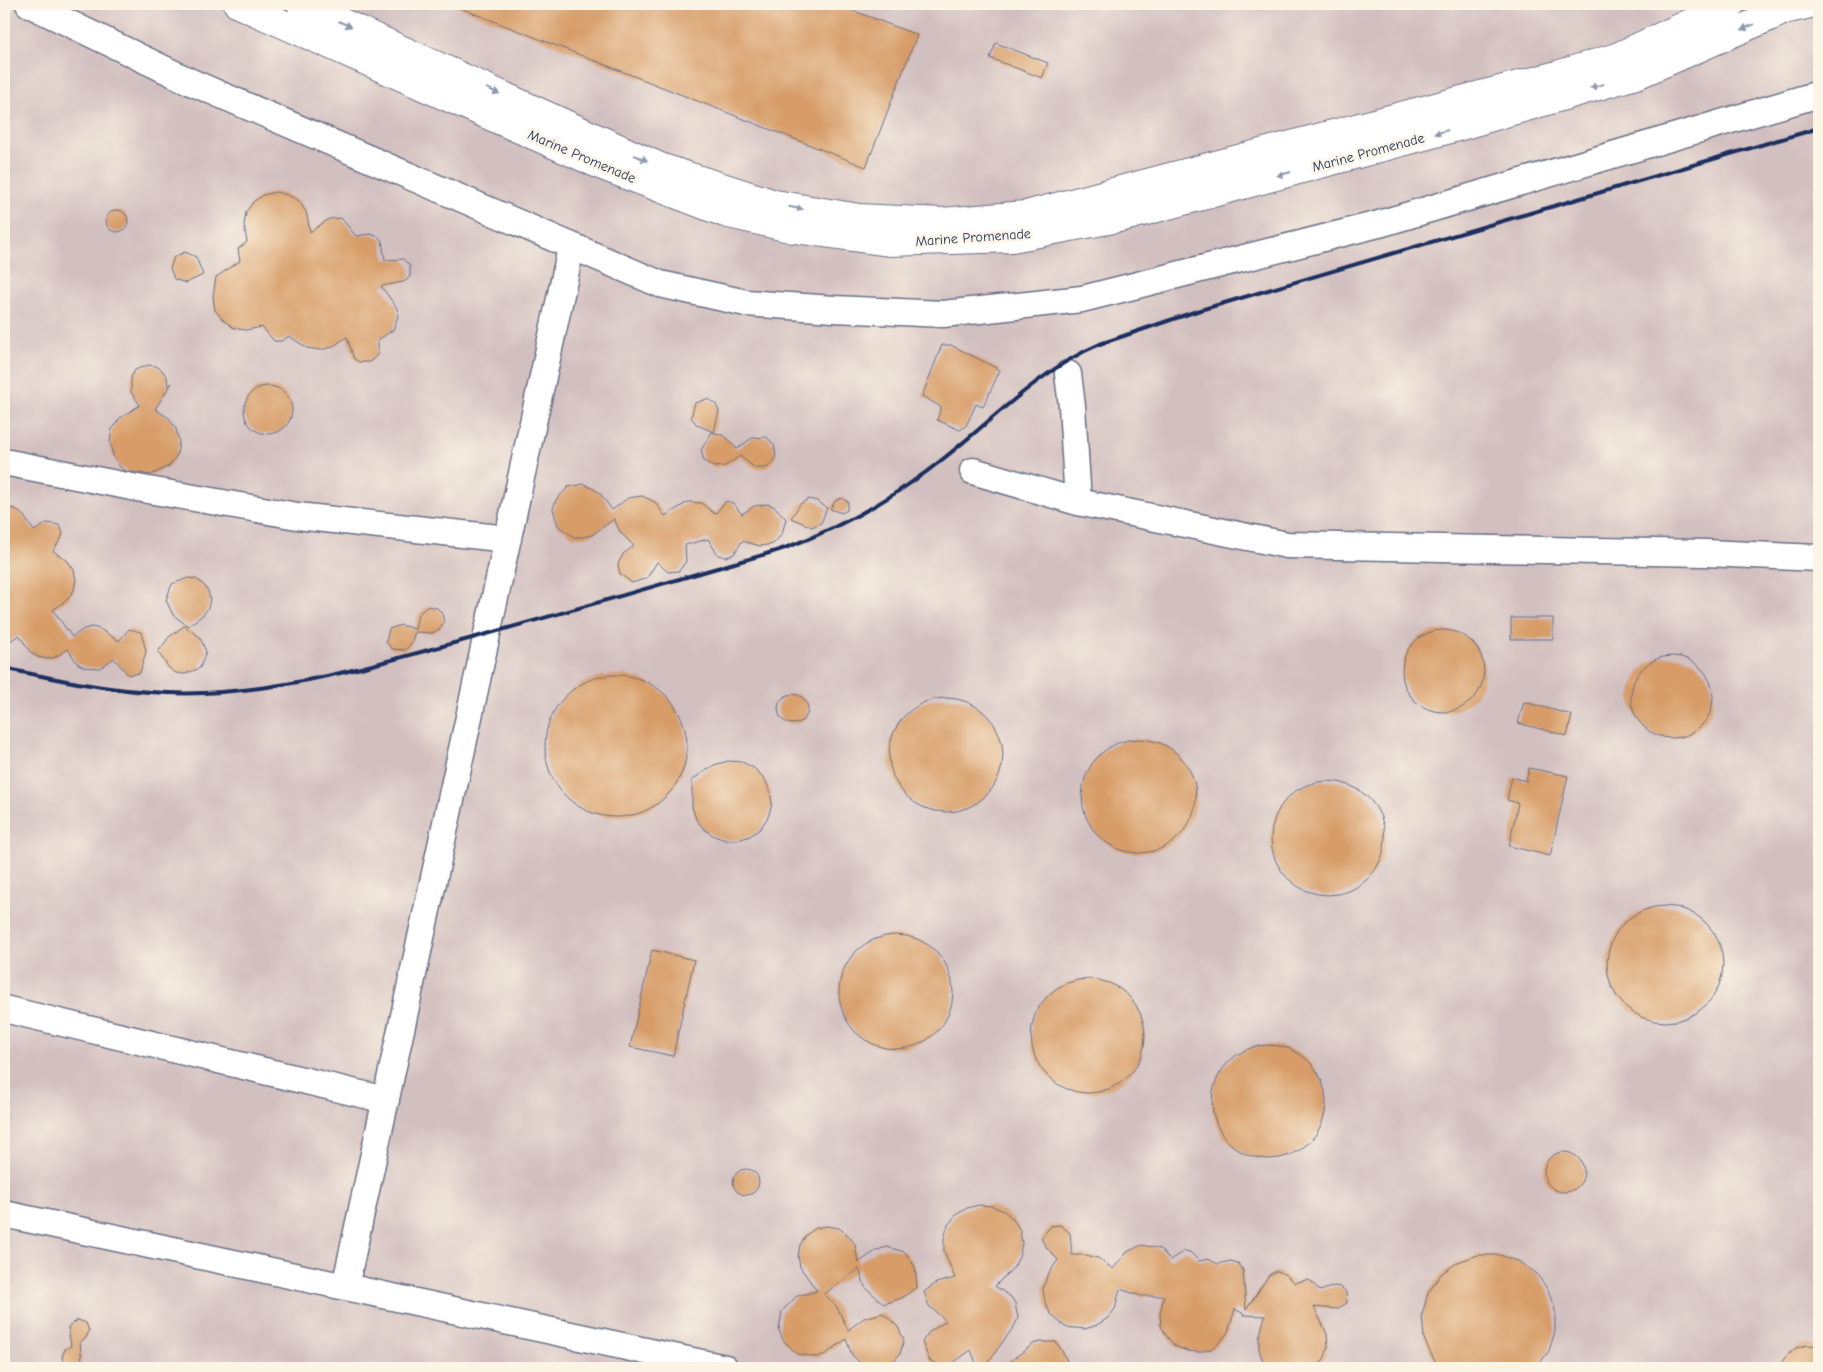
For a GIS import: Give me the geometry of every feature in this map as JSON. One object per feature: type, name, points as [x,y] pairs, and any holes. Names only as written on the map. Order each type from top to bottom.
[{"type":"main road","name":"Marine Promenade","points":[[238,4],[605,167],[725,213],[794,228],[889,242],[1012,238],[1124,217],[1445,131],[1638,74],[1785,10],[1810,4]]},
{"type":"main road","name":"Marine Promenade","points":[[301,4],[660,167],[776,204],[859,218],[942,222],[1026,215],[1557,75],[1617,57],[1731,4]]},
{"type":"street","points":[[29,4],[191,82],[571,248],[660,284],[746,303],[943,314],[1082,298],[1379,224],[1819,94]]},
{"type":"street","points":[[345,1287],[571,248]]},
{"type":"street","points":[[1068,374],[1078,502]]},
{"type":"street","points":[[4,462],[297,516],[508,539]]},
{"type":"street","points":[[973,472],[1078,502],[1287,545],[1706,553],[1819,558]]},
{"type":"street","points":[[4,1009],[386,1100]]},
{"type":"street","points":[[4,1214],[725,1368]]},
{"type":"shaded area","points":[[16,4],[1819,4],[1819,1368],[4,1368],[4,28]]},
{"type":"building","points":[[450,4],[836,4],[917,35],[866,167]]},
{"type":"building","points":[[996,43],[1048,63],[1042,78],[990,58]]},
{"type":"building","points":[[276,192],[288,195],[299,201],[306,212],[310,232],[329,219],[341,218],[356,236],[370,234],[379,237],[382,241],[385,260],[403,259],[410,266],[410,276],[407,280],[381,286],[397,308],[398,316],[393,330],[378,340],[378,354],[370,362],[359,362],[354,359],[347,337],[332,347],[320,350],[307,348],[289,336],[282,341],[274,341],[262,327],[246,330],[234,328],[223,320],[215,310],[213,297],[216,277],[240,261],[238,249],[247,242],[244,225],[246,212],[253,202],[263,195]]},
{"type":"building","points":[[113,210],[121,210],[128,217],[128,225],[121,232],[113,232],[106,225],[106,217]]},
{"type":"building","points":[[185,252],[196,257],[203,275],[186,283],[174,279],[170,268],[174,257]]},
{"type":"building","points":[[942,345],[951,345],[1000,370],[983,407],[976,404],[966,426],[960,430],[937,420],[941,407],[922,396]]},
{"type":"building","points":[[148,365],[156,366],[162,370],[167,377],[168,386],[172,383],[155,409],[169,418],[176,429],[179,442],[177,455],[169,466],[151,475],[126,471],[120,467],[113,456],[110,442],[112,429],[120,418],[140,405],[131,392],[131,377],[135,370]]},
{"type":"building","points":[[268,386],[277,388],[285,393],[290,401],[292,410],[290,419],[285,427],[277,432],[268,434],[259,432],[251,427],[246,419],[244,410],[246,401],[251,393],[259,388]]},
{"type":"building","points":[[707,399],[715,403],[719,411],[714,432],[697,425],[691,417],[695,403]]},
{"type":"building","points":[[712,432],[725,436],[737,449],[752,438],[767,437],[774,445],[776,455],[774,460],[767,468],[755,468],[740,456],[725,466],[714,467],[704,461],[701,450]]},
{"type":"building","points":[[584,484],[599,492],[612,510],[628,498],[642,496],[655,502],[665,516],[688,502],[701,503],[715,514],[726,501],[733,503],[742,514],[754,506],[768,504],[775,507],[786,519],[782,534],[773,544],[760,546],[742,541],[734,554],[726,557],[718,555],[708,539],[685,545],[686,561],[679,571],[668,572],[657,562],[647,578],[632,583],[620,574],[618,564],[623,554],[634,546],[620,532],[614,519],[592,535],[583,537],[574,537],[558,526],[553,509],[556,500],[568,487]]},
{"type":"building","points":[[842,498],[848,502],[847,510],[842,513],[830,509],[836,500]]},
{"type":"building","points":[[809,499],[817,501],[827,508],[821,523],[812,527],[791,518],[801,503]]},
{"type":"building","points":[[4,507],[15,509],[23,515],[34,531],[47,523],[59,525],[63,533],[53,551],[68,561],[74,570],[76,580],[74,590],[68,599],[53,610],[72,637],[84,629],[92,627],[100,629],[119,641],[129,629],[141,632],[146,651],[140,673],[128,675],[114,658],[100,668],[84,667],[77,663],[68,649],[55,657],[47,659],[38,657],[31,653],[19,635],[4,645]]},
{"type":"building","points":[[188,578],[196,579],[203,584],[208,591],[210,599],[208,608],[203,615],[188,626],[173,615],[166,600],[172,584]]},
{"type":"building","points":[[428,606],[437,608],[442,613],[444,622],[440,629],[432,633],[415,632],[411,644],[405,650],[392,649],[386,642],[389,629],[401,625],[415,629],[418,614]]},
{"type":"building","points":[[1511,618],[1553,618],[1553,639],[1511,639]]},
{"type":"building","points":[[184,626],[200,637],[206,652],[200,668],[185,674],[176,673],[169,668],[158,652],[169,637]]},
{"type":"building","points":[[1443,630],[1459,633],[1472,642],[1481,655],[1484,671],[1481,687],[1472,700],[1459,709],[1443,712],[1427,709],[1414,700],[1405,687],[1402,671],[1405,655],[1414,642],[1427,633]]},
{"type":"building","points":[[1672,656],[1688,659],[1701,668],[1710,681],[1713,697],[1710,713],[1701,726],[1688,735],[1672,738],[1656,735],[1643,726],[1634,713],[1631,697],[1634,681],[1643,668],[1656,659]]},
{"type":"building","points":[[616,675],[630,676],[643,680],[667,695],[682,719],[686,732],[686,760],[682,773],[667,797],[643,812],[630,816],[616,817],[602,816],[589,812],[565,797],[550,773],[546,760],[545,746],[546,732],[550,719],[565,695],[589,680],[602,676]]},
{"type":"building","points":[[793,694],[803,699],[808,709],[803,719],[793,724],[783,719],[778,709],[783,699]]},
{"type":"building","points":[[946,698],[968,702],[986,715],[999,733],[1003,755],[999,777],[986,795],[968,808],[946,812],[924,808],[906,795],[893,777],[889,755],[893,733],[906,715],[924,702]]},
{"type":"building","points":[[1524,702],[1572,715],[1567,736],[1518,723]]},
{"type":"building","points":[[1139,739],[1161,743],[1179,756],[1192,774],[1196,796],[1192,818],[1179,836],[1161,849],[1139,853],[1117,849],[1099,836],[1086,818],[1082,796],[1086,774],[1099,756],[1117,743]]},
{"type":"building","points":[[728,761],[742,762],[754,768],[764,778],[770,790],[772,804],[768,817],[760,829],[750,836],[738,840],[726,840],[714,836],[704,829],[696,819],[692,807],[692,780],[714,765]]},
{"type":"building","points":[[1529,768],[1568,776],[1550,856],[1509,846],[1518,803],[1507,800],[1512,777],[1526,781]]},
{"type":"building","points":[[1328,781],[1350,785],[1368,798],[1381,816],[1385,838],[1381,860],[1368,878],[1350,891],[1328,895],[1306,891],[1288,878],[1275,860],[1271,838],[1275,816],[1288,798],[1306,785]]},
{"type":"building","points":[[1665,906],[1687,911],[1706,923],[1718,942],[1723,964],[1718,986],[1706,1005],[1687,1017],[1665,1022],[1643,1017],[1624,1005],[1612,986],[1607,964],[1612,942],[1624,923],[1643,911]]},
{"type":"building","points":[[896,935],[918,939],[936,952],[949,970],[953,992],[949,1014],[936,1032],[918,1045],[896,1049],[874,1045],[856,1032],[843,1014],[839,992],[843,970],[856,952],[874,939]]},
{"type":"building","points":[[652,950],[694,960],[673,1056],[630,1047]]},
{"type":"building","points":[[1088,979],[1110,983],[1128,996],[1141,1014],[1145,1036],[1141,1058],[1128,1076],[1110,1089],[1088,1093],[1066,1089],[1048,1076],[1035,1058],[1031,1036],[1035,1014],[1048,996],[1066,983]]},
{"type":"building","points":[[1269,1045],[1291,1049],[1309,1062],[1322,1080],[1326,1102],[1322,1124],[1309,1142],[1291,1155],[1269,1159],[1247,1155],[1229,1142],[1216,1124],[1212,1102],[1216,1080],[1229,1062],[1247,1049]]},
{"type":"building","points":[[1568,1152],[1575,1155],[1581,1161],[1584,1172],[1583,1180],[1575,1189],[1568,1192],[1560,1192],[1553,1189],[1545,1180],[1544,1168],[1547,1161],[1556,1153]]},
{"type":"building","points":[[746,1169],[755,1173],[759,1182],[755,1191],[746,1195],[737,1191],[733,1182],[737,1173]]},
{"type":"building","points":[[979,1205],[992,1206],[1004,1211],[1013,1219],[1020,1230],[1022,1243],[1020,1255],[1014,1267],[995,1286],[1011,1297],[1015,1303],[1018,1318],[984,1368],[978,1368],[971,1350],[953,1363],[941,1366],[929,1360],[922,1342],[929,1332],[946,1321],[929,1306],[924,1292],[936,1283],[955,1278],[944,1251],[944,1238],[948,1225],[956,1215],[967,1208]]},
{"type":"building","points":[[1060,1225],[1070,1233],[1072,1255],[1086,1255],[1098,1258],[1113,1269],[1127,1252],[1142,1245],[1160,1249],[1170,1260],[1184,1251],[1190,1252],[1199,1261],[1208,1259],[1218,1264],[1230,1261],[1238,1263],[1243,1270],[1246,1310],[1269,1275],[1277,1271],[1285,1274],[1295,1283],[1306,1280],[1311,1281],[1320,1291],[1334,1286],[1341,1287],[1346,1292],[1347,1303],[1337,1309],[1314,1307],[1327,1334],[1328,1346],[1325,1357],[1318,1368],[1269,1368],[1262,1359],[1259,1349],[1259,1338],[1265,1316],[1243,1315],[1235,1309],[1228,1332],[1211,1349],[1199,1352],[1187,1351],[1175,1346],[1161,1326],[1160,1313],[1164,1296],[1141,1296],[1120,1289],[1115,1309],[1108,1318],[1097,1325],[1085,1329],[1065,1327],[1050,1313],[1045,1302],[1043,1289],[1047,1276],[1058,1260],[1046,1247],[1041,1238],[1051,1226]]},
{"type":"building","points":[[827,1226],[839,1228],[848,1235],[855,1244],[858,1263],[877,1250],[887,1247],[905,1252],[915,1267],[917,1287],[902,1298],[884,1304],[865,1287],[859,1269],[824,1294],[837,1307],[848,1330],[864,1318],[883,1313],[898,1327],[904,1340],[900,1354],[888,1367],[864,1367],[852,1355],[846,1339],[826,1354],[817,1357],[797,1354],[783,1340],[779,1330],[782,1311],[797,1296],[817,1291],[800,1267],[798,1256],[800,1245],[806,1235],[816,1228]]},
{"type":"building","points":[[1478,1255],[1499,1255],[1518,1261],[1536,1273],[1548,1290],[1555,1310],[1555,1331],[1549,1351],[1536,1368],[1443,1368],[1434,1360],[1424,1339],[1422,1315],[1428,1293],[1441,1274],[1458,1262]]},
{"type":"building","points":[[78,1320],[86,1323],[89,1331],[86,1338],[80,1342],[82,1361],[73,1368],[65,1364],[62,1357],[65,1349],[71,1346],[68,1327]]},
{"type":"building","points":[[1056,1342],[1070,1368],[1001,1368],[1033,1344]]},
{"type":"building","points":[[1807,1345],[1819,1346],[1819,1368],[1777,1368],[1787,1355],[1796,1348]]},
{"type":"railway","points":[[4,668],[85,684],[166,693],[221,692],[277,686],[385,662],[549,617],[765,554],[822,533],[858,515],[893,494],[947,456],[1053,370],[1100,344],[1197,311],[1819,128]]}]
